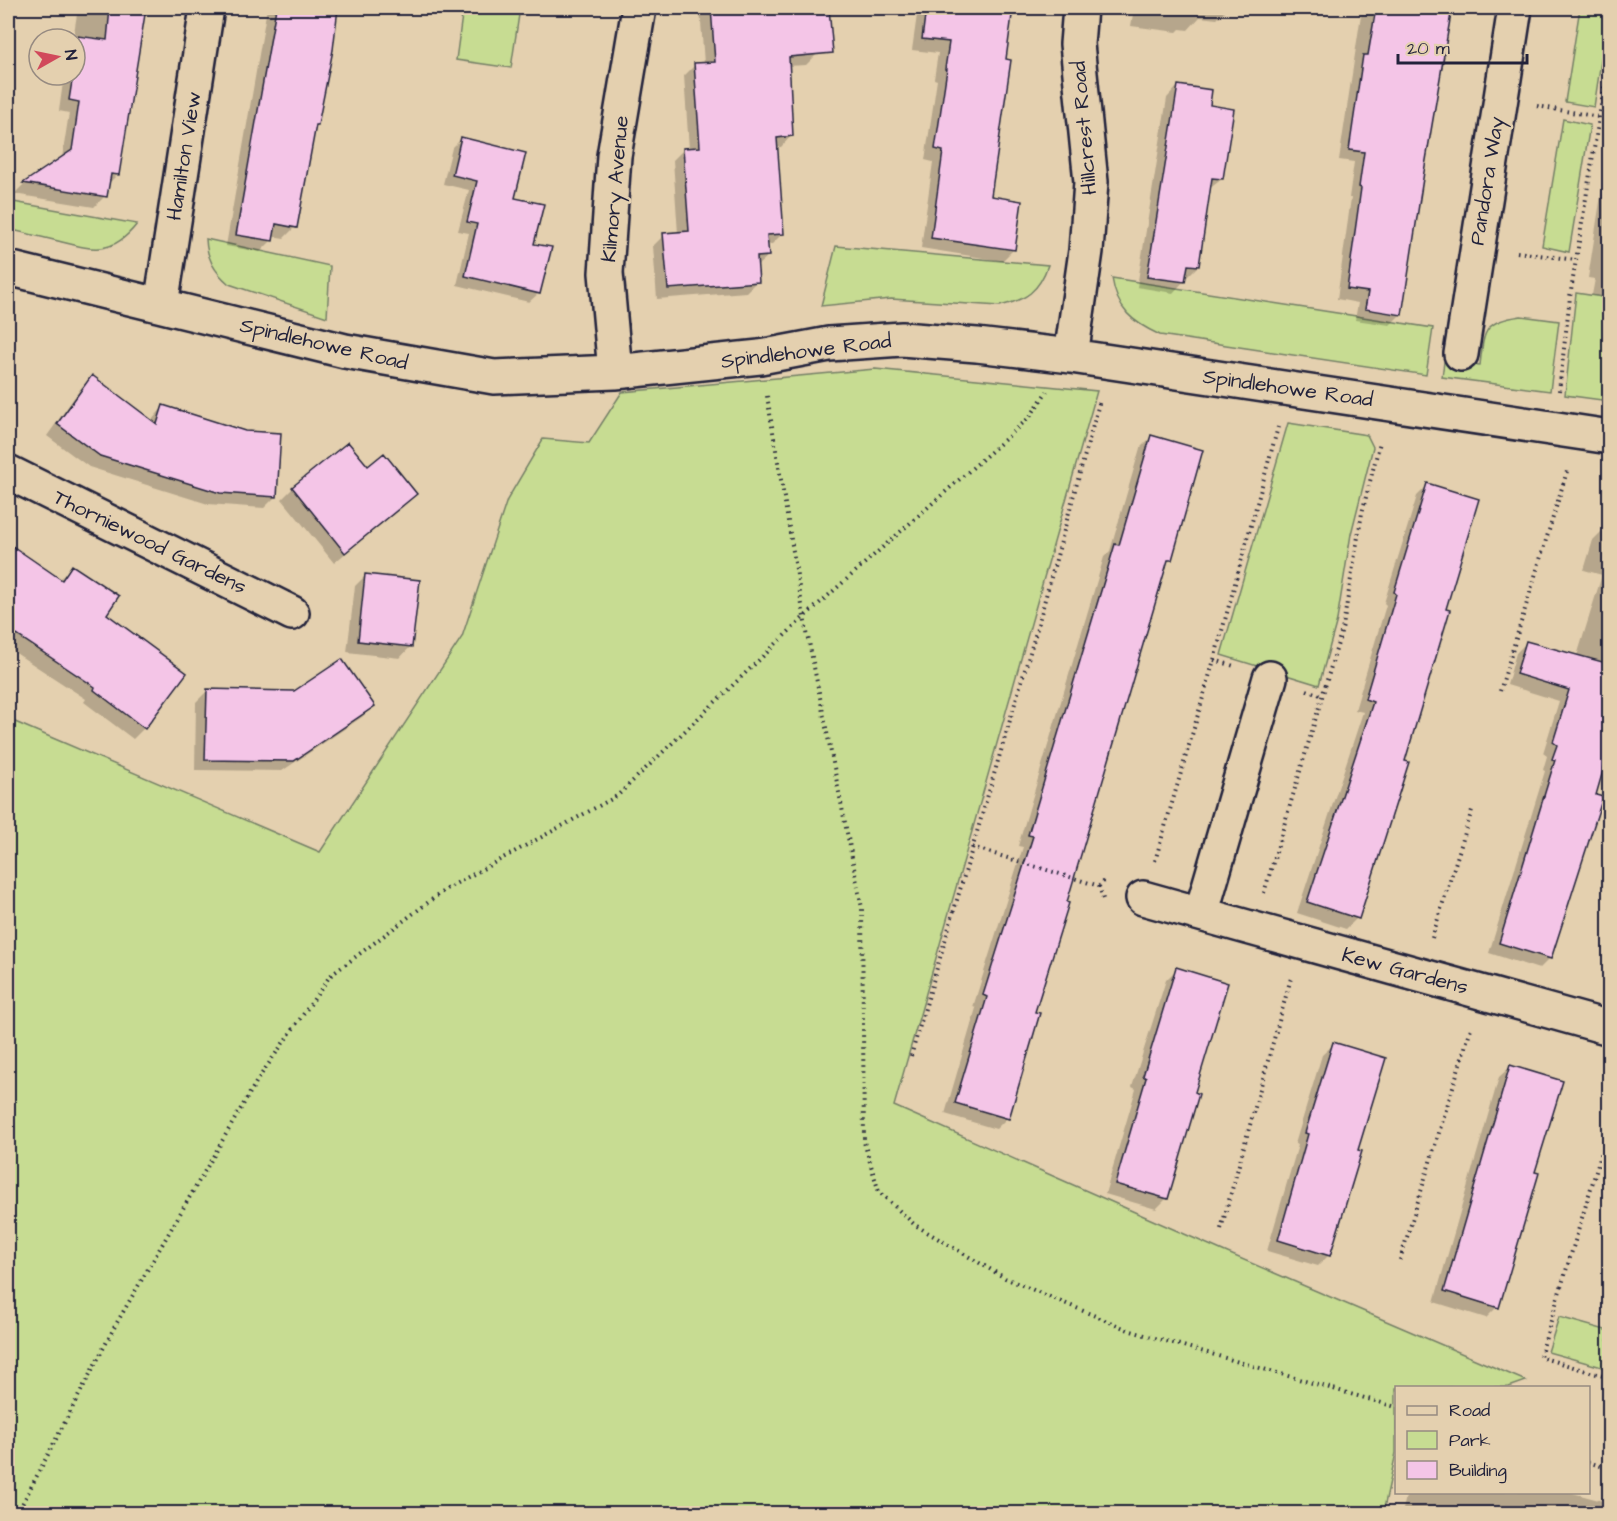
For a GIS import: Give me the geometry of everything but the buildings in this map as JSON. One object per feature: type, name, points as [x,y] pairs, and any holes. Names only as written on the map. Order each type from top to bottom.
[{"type":"street","name":"Hamilton View","points":[[161,305],[207,8]]},
{"type":"street","name":"Kilmory Avenue","points":[[615,372],[606,273],[614,156],[639,8]]},
{"type":"street","name":"Hillcrest Road","points":[[1071,356],[1086,250],[1091,182],[1077,44],[1080,8]]},
{"type":"street","name":"Pandora Way","points":[[1461,354],[1515,8]]},
{"type":"street","name":"Spindlehowe Road","points":[[8,268],[345,351],[494,377],[615,372],[760,357],[829,344],[902,339],[1071,356],[1581,433]]},
{"type":"street","name":"Thorniewood Gardens","points":[[8,472],[292,613]]},
{"type":"street","points":[[1201,914],[1270,678]]},
{"type":"street","name":"Kew Gardens","points":[[1143,898],[1610,1028]]},
{"type":"path","points":[[1500,691],[1581,433],[1576,260],[1610,50]]},
{"type":"path","points":[[1538,106],[1599,117]]},
{"type":"path","points":[[1516,252],[1576,260]]},
{"type":"path","points":[[17,1514],[115,1326],[258,1079],[330,976],[446,889],[617,796],[804,617],[1030,417],[1071,356]]},
{"type":"path","points":[[760,357],[804,617],[862,908],[864,1142],[879,1192],[915,1225],[1005,1278],[1131,1331],[1395,1407]]},
{"type":"path","points":[[911,1056],[1036,632],[1111,362]]},
{"type":"path","points":[[1143,898],[1214,660],[1288,388]]},
{"type":"path","points":[[1254,929],[1343,626],[1362,513],[1390,403]]},
{"type":"path","points":[[1420,975],[1473,807]]},
{"type":"path","points":[[972,847],[1099,886],[1115,872]]},
{"type":"path","points":[[1221,1229],[1301,942]]},
{"type":"path","points":[[1400,1260],[1481,992]]},
{"type":"path","points":[[1610,1125],[1540,1357],[1610,1378]]},
{"type":"path","points":[[1590,1463],[1610,1468]]},
{"type":"green space","points":[[463,8],[520,8],[511,68],[456,60]]},
{"type":"green space","points":[[1580,8],[1609,8],[1594,107],[1565,102]]},
{"type":"green space","points":[[1563,119],[1590,125],[1569,252],[1542,246]]},
{"type":"green space","points":[[8,201],[137,224],[128,234],[110,246],[82,247],[8,229]]},
{"type":"green space","points":[[206,239],[330,266],[327,317],[229,284],[212,264]]},
{"type":"green space","points":[[836,246],[1048,265],[1036,288],[1017,301],[1000,306],[891,299],[821,306]]},
{"type":"green space","points":[[1112,278],[1433,328],[1426,375],[1160,335],[1127,314],[1118,299]]},
{"type":"green space","points":[[1576,293],[1609,298],[1609,401],[1565,395]]},
{"type":"green space","points":[[1521,316],[1559,321],[1550,391],[1442,377],[1444,362],[1480,365],[1485,336],[1492,325],[1508,318]]},
{"type":"green space","points":[[875,369],[1097,391],[894,1106],[1526,1381],[1512,1386],[1395,1386],[1395,1458],[1383,1513],[8,1513],[8,719],[320,852],[462,637],[507,500],[543,439],[589,443],[622,392]]},
{"type":"green space","points":[[1288,423],[1367,435],[1373,447],[1351,534],[1337,620],[1319,685],[1221,655]]},
{"type":"green space","points":[[1559,1317],[1609,1331],[1609,1369],[1548,1352]]}]
